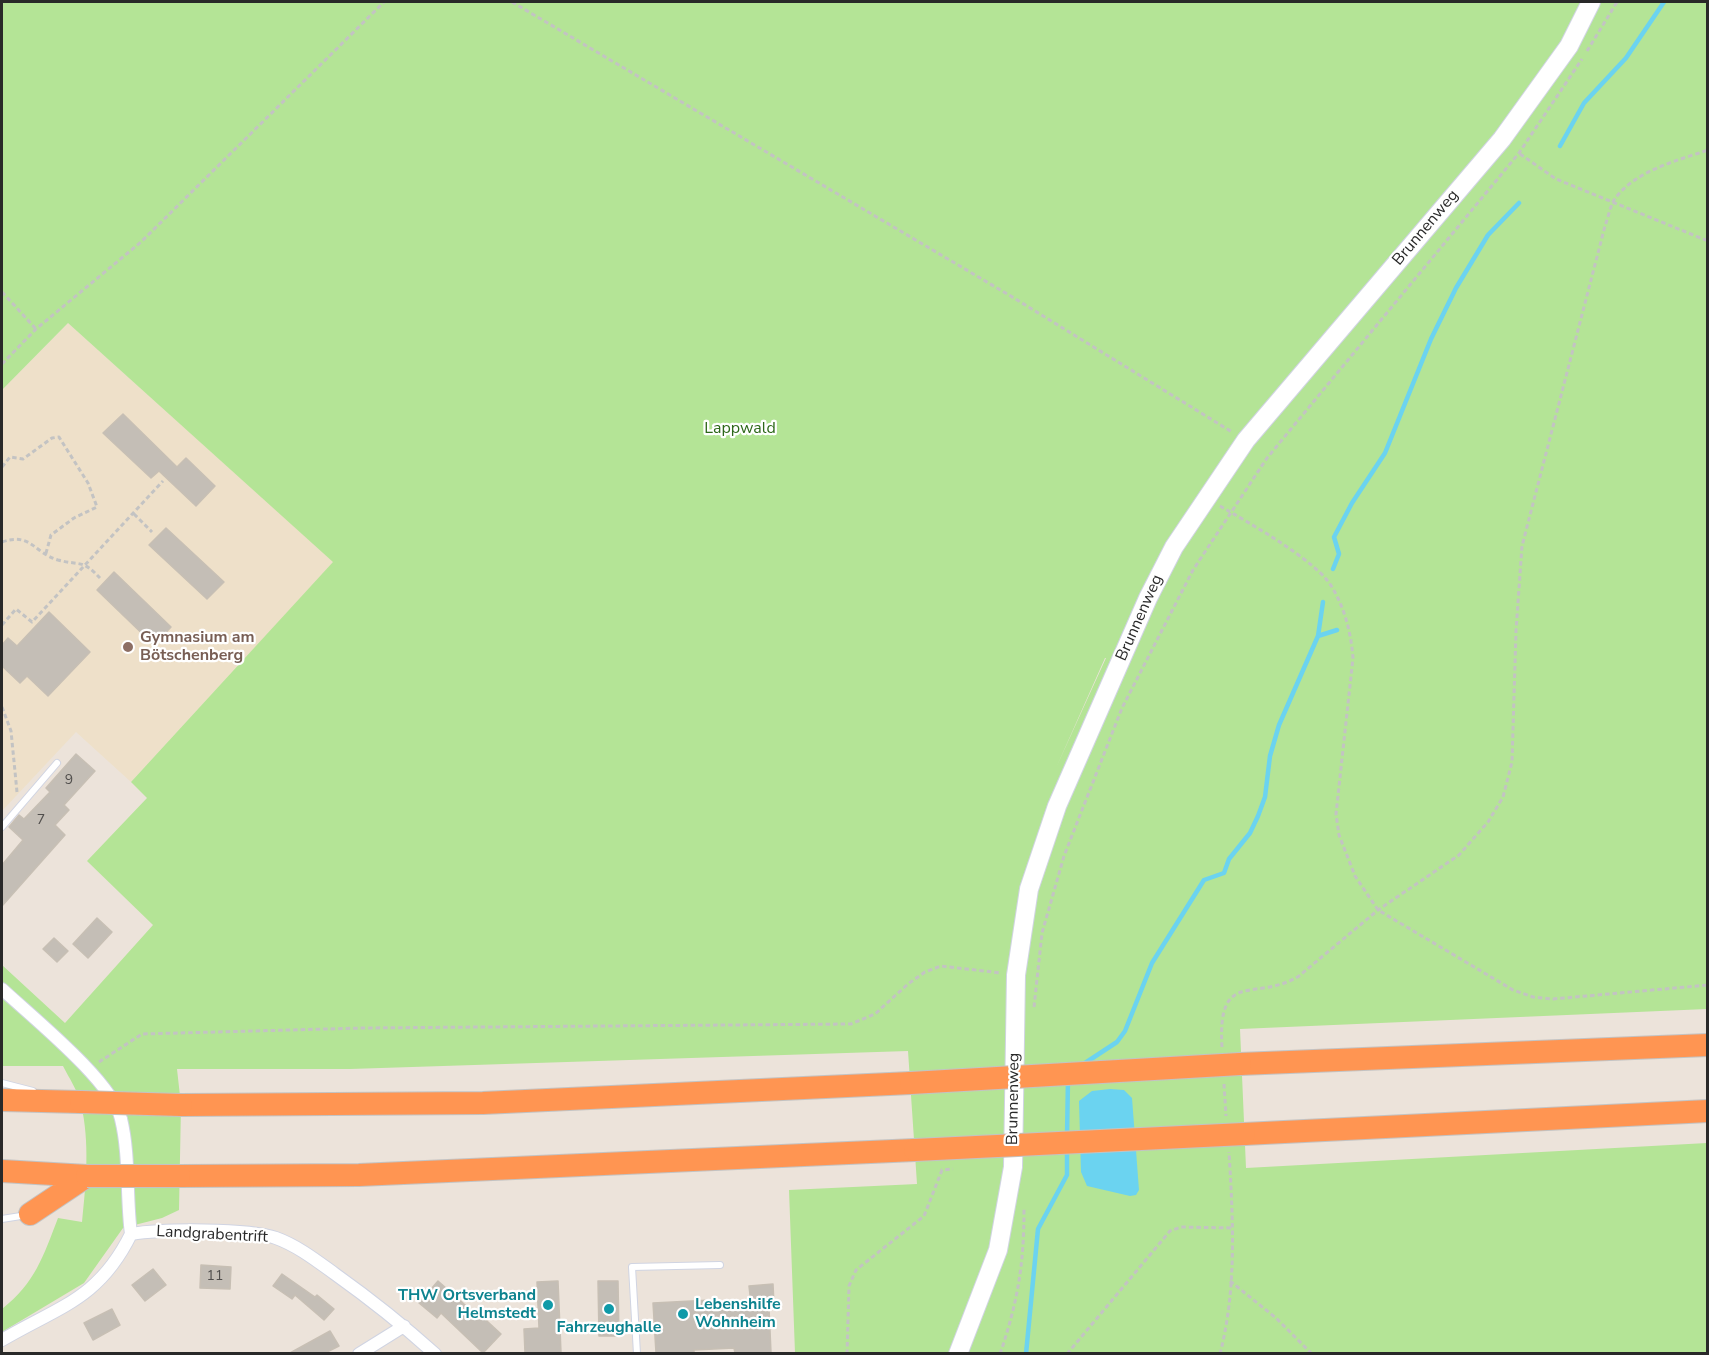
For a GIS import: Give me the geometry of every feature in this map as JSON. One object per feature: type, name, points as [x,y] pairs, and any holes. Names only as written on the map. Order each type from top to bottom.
[{"type":"highway","points":[[2,1100],[181,1105],[515,1102],[1240,1064],[1707,1045]]},
{"type":"highway","points":[[2,1171],[87,1176],[359,1175],[1707,1112]]},
{"type":"highway","points":[[30,1214],[87,1176]]},
{"type":"main road","name":"Brunnenweg","points":[[958,1353],[998,1250],[1011,1177],[1016,975],[1029,889],[1054,815],[1148,598],[1174,547],[1246,441],[1502,139],[1569,46],[1590,2]]},
{"type":"street","points":[[2,989],[87,1069],[110,1096],[121,1116],[131,1234],[111,1267],[83,1296],[2,1340]]},
{"type":"street","name":"Landgrabentrift","points":[[131,1234],[166,1231],[256,1234],[276,1238],[318,1263],[404,1326],[435,1353]]},
{"type":"street","points":[[359,1353],[404,1326]]},
{"type":"lane","points":[[2,827],[57,764]]},
{"type":"lane","points":[[2,1083],[81,1102]]},
{"type":"lane","points":[[2,1220],[30,1214]]},
{"type":"lane","points":[[637,1353],[632,1267],[720,1265]]},
{"type":"path","points":[[2,364],[36,329],[141,242],[384,2]]},
{"type":"path","points":[[512,2],[1009,295],[1246,441]]},
{"type":"path","points":[[1034,1011],[1035,979],[1042,933],[1064,856],[1122,708],[1172,607],[1229,511],[1267,458],[1519,153],[1566,86],[1617,2]]},
{"type":"path","points":[[1378,910],[1459,855],[1488,822],[1503,796],[1512,762],[1516,631],[1522,546],[1614,201],[1626,187],[1644,175],[1707,150]]},
{"type":"path","points":[[1519,153],[1556,179],[1614,201],[1707,242]]},
{"type":"path","points":[[2,292],[36,329]]},
{"type":"path","points":[[2,467],[10,457],[23,459],[52,438],[60,437],[88,483],[97,507],[74,518],[51,535],[46,553]]},
{"type":"path","points":[[2,624],[16,609],[32,622],[163,482]]},
{"type":"path","points":[[1206,497],[1282,543],[1304,561],[1331,585],[1343,611],[1352,638],[1353,658],[1336,814],[1346,855],[1355,876],[1378,910],[1513,990],[1533,997],[1573,998],[1707,984]]},
{"type":"path","points":[[134,514],[153,532]]},
{"type":"path","points":[[2,542],[15,537],[57,560],[87,565],[100,578]]},
{"type":"path","points":[[2,710],[11,731],[18,806]]},
{"type":"path","points":[[87,1069],[142,1034],[363,1028],[851,1023],[876,1014],[908,984],[925,972],[941,966],[1016,975]]},
{"type":"path","points":[[847,1353],[849,1286],[856,1270],[924,1216],[942,1170],[962,1168]]},
{"type":"path","points":[[1000,1353],[1017,1303],[1024,1264],[1024,1205]]},
{"type":"path","points":[[1067,1353],[1170,1231],[1181,1227],[1233,1228],[1226,1327],[1220,1353]]},
{"type":"path","points":[[1230,1281],[1276,1318],[1312,1353]]},
{"type":"shaded area","name":"Gymnasium am Bötschenberg","points":[[68,323],[334,562],[131,782],[76,732],[2,811],[2,390]]},
{"type":"green space","name":"Lappwald","points":[[2,2],[1707,2],[1707,1009],[1240,1029],[1246,1168],[1707,1143],[1707,1353],[795,1353],[789,1190],[917,1184],[908,1051],[350,1069],[177,1069],[181,1105],[179,1210],[162,1218],[123,1228],[84,1283],[2,1332],[2,1309],[23,1289],[37,1268],[58,1218],[82,1222],[86,1133],[76,1089],[63,1066],[2,1066],[2,965],[65,1023],[153,925],[87,861],[147,798],[131,782],[333,562],[68,323],[2,390]],"holes":[[[1105,658],[1106,658],[1056,768]]]},
{"type":"water","points":[[1124,1090],[1132,1098],[1139,1190],[1136,1195],[1130,1196],[1087,1186],[1081,1172],[1079,1101],[1092,1091]]},
{"type":"building","points":[[123,414],[177,467],[186,458],[215,486],[196,506],[159,471],[151,478],[103,433]]},
{"type":"building","points":[[166,528],[224,582],[207,599],[149,545]]},
{"type":"building","points":[[114,572],[171,627],[154,645],[97,590]]},
{"type":"building","points":[[49,612],[90,652],[48,696],[27,676],[20,683],[2,666],[2,645],[8,638],[17,646]]},
{"type":"building","points":[[76,754],[95,771],[64,805],[69,810],[55,825],[65,835],[2,906],[2,865],[23,840],[9,827],[19,815],[24,819],[50,792],[46,788]]},
{"type":"building","points":[[97,918],[112,932],[88,958],[73,944]]},
{"type":"building","points":[[54,938],[68,951],[57,962],[43,949]]},
{"type":"building","points":[[201,1265],[231,1267],[230,1289],[200,1288]]},
{"type":"building","points":[[153,1269],[166,1285],[145,1301],[132,1285]]},
{"type":"building","points":[[282,1274],[315,1297],[317,1295],[334,1309],[324,1320],[295,1295],[292,1299],[273,1286]]},
{"type":"building","points":[[438,1281],[501,1334],[483,1353],[441,1313],[437,1318],[419,1303]]},
{"type":"building","name":"THW Ortsverband Helmstedt","points":[[558,1281],[561,1353],[525,1353],[524,1329],[539,1328],[537,1282]]},
{"type":"building","name":"Fahrzeughalle","points":[[598,1281],[618,1281],[619,1336],[599,1336]]},
{"type":"building","name":"Lebenshilfe Wohnheim","points":[[773,1284],[774,1305],[769,1308],[771,1353],[735,1353],[734,1348],[694,1350],[694,1353],[656,1353],[653,1303],[711,1300],[711,1306],[751,1304],[749,1286]]},
{"type":"building","points":[[112,1309],[120,1325],[93,1340],[84,1323]]},
{"type":"building","points":[[330,1331],[339,1346],[325,1353],[290,1353]]},
{"type":"waterway","points":[[1560,146],[1584,103],[1626,58],[1664,2]]},
{"type":"waterway","points":[[1333,569],[1339,554],[1334,537],[1352,503],[1385,453],[1431,339],[1456,288],[1488,235],[1519,203]]},
{"type":"waterway","points":[[1082,1065],[1117,1042],[1125,1031],[1152,963],[1204,880],[1224,873],[1229,859],[1250,833],[1265,797],[1270,756],[1279,725],[1318,636],[1323,602]]},
{"type":"waterway","points":[[1318,636],[1337,630]]},
{"type":"waterway","points":[[1067,1137],[1068,1079]]},
{"type":"waterway","points":[[1026,1354],[1038,1229],[1067,1175],[1067,1148]]},
{"type":"place","name":"Gymnasium am Bötschenberg","points":[[128,647]]},
{"type":"place","name":"THW Ortsverband Helmstedt","points":[[548,1305]]},
{"type":"place","name":"Fahrzeughalle","points":[[609,1309]]},
{"type":"place","name":"Lebenshilfe Wohnheim","points":[[683,1314]]}]
